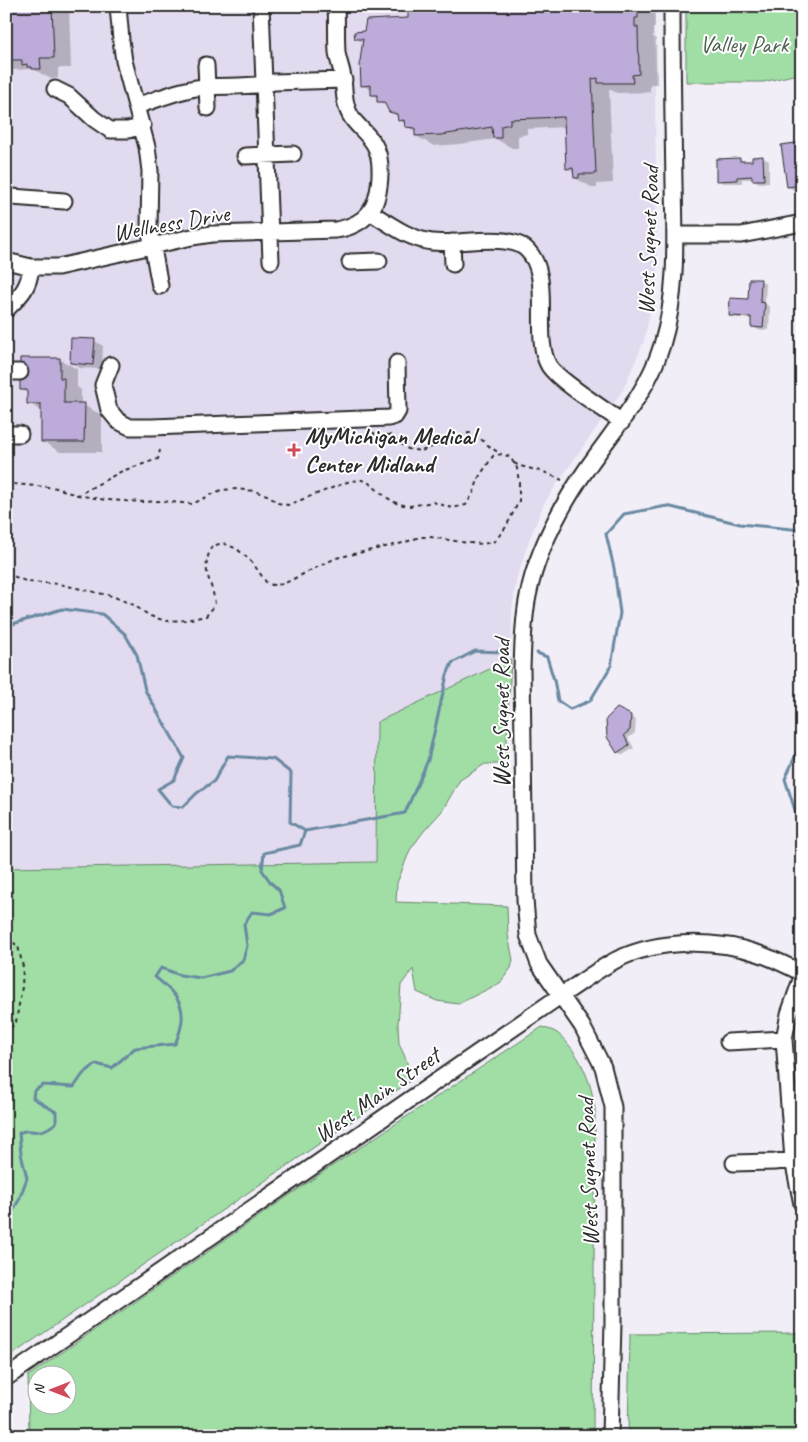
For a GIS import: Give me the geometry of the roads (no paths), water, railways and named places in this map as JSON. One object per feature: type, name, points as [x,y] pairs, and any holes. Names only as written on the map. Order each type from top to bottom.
[{"type":"street","points":[[118,6],[124,61],[143,126],[147,147],[150,171],[148,216],[151,246],[160,286]]},
{"type":"street","points":[[261,6],[271,260]]},
{"type":"street","points":[[336,6],[338,54],[344,80],[346,104],[350,116],[374,144],[378,152],[380,179],[370,212],[418,239],[432,242],[499,241],[518,244],[526,249],[538,269],[543,351],[548,364],[553,371],[622,422]]},
{"type":"street","name":"West Sugnet Road","points":[[610,1436],[613,1323],[613,1107],[603,1067],[582,1026],[539,964],[528,934],[525,900],[522,723],[523,629],[536,562],[547,536],[566,500],[646,386],[662,346],[670,314],[675,235],[672,6]]},
{"type":"street","points":[[206,65],[208,108]]},
{"type":"street","points":[[136,106],[178,92],[207,87],[274,82],[344,80]]},
{"type":"street","points":[[56,90],[69,96],[94,119],[110,130],[128,130],[143,126]]},
{"type":"street","points":[[245,156],[293,154]]},
{"type":"street","points":[[6,196],[64,201]]},
{"type":"street","name":"Wellness Drive","points":[[6,261],[31,267],[58,267],[212,234],[344,228],[362,220],[370,212]]},
{"type":"street","points":[[675,235],[741,234],[802,223]]},
{"type":"street","points":[[452,242],[453,264]]},
{"type":"street","points":[[350,262],[379,261]]},
{"type":"street","points":[[6,310],[25,290],[30,280],[31,267]]},
{"type":"street","points":[[111,365],[104,385],[108,410],[118,421],[130,427],[202,420],[351,414],[389,418],[395,416],[398,411],[397,363]]},
{"type":"street","name":"West Main Street","points":[[6,1378],[560,996],[618,960],[636,952],[674,944],[696,944],[739,948],[761,954],[802,973]]},
{"type":"street","points":[[802,977],[789,1014],[784,1040],[794,1160],[802,1204]]},
{"type":"street","points":[[728,1042],[784,1040]]},
{"type":"street","points":[[734,1162],[794,1160]]},
{"type":"waterway","points":[[537,653],[547,657],[558,701],[570,709],[590,701],[611,666],[620,613],[614,568],[606,534],[624,514],[667,506],[740,524],[802,530]]},
{"type":"waterway","points":[[6,626],[62,609],[102,614],[125,634],[137,655],[145,690],[184,758],[174,780],[158,789],[172,806],[183,807],[197,793],[214,781],[228,756],[273,759],[291,773],[290,822],[305,831],[405,813],[428,760],[447,675],[452,663],[475,651],[503,652]]},
{"type":"waterway","points":[[802,741],[785,779],[802,832]]},
{"type":"waterway","points":[[6,1223],[19,1200],[27,1178],[21,1154],[19,1133],[42,1131],[56,1123],[56,1112],[33,1098],[34,1091],[43,1085],[74,1087],[83,1074],[96,1064],[112,1068],[135,1048],[175,1044],[182,1022],[180,1006],[177,998],[171,991],[155,977],[161,968],[180,975],[201,978],[230,971],[243,960],[247,946],[244,924],[252,912],[271,914],[285,908],[279,890],[271,883],[262,870],[264,853],[300,845],[305,831]]},
{"type":"place","name":"MyMichigan Medical Center Midland","points":[[294,450]]},
{"type":"park label","name":"Valley Park","points":[[744,44]]}]
